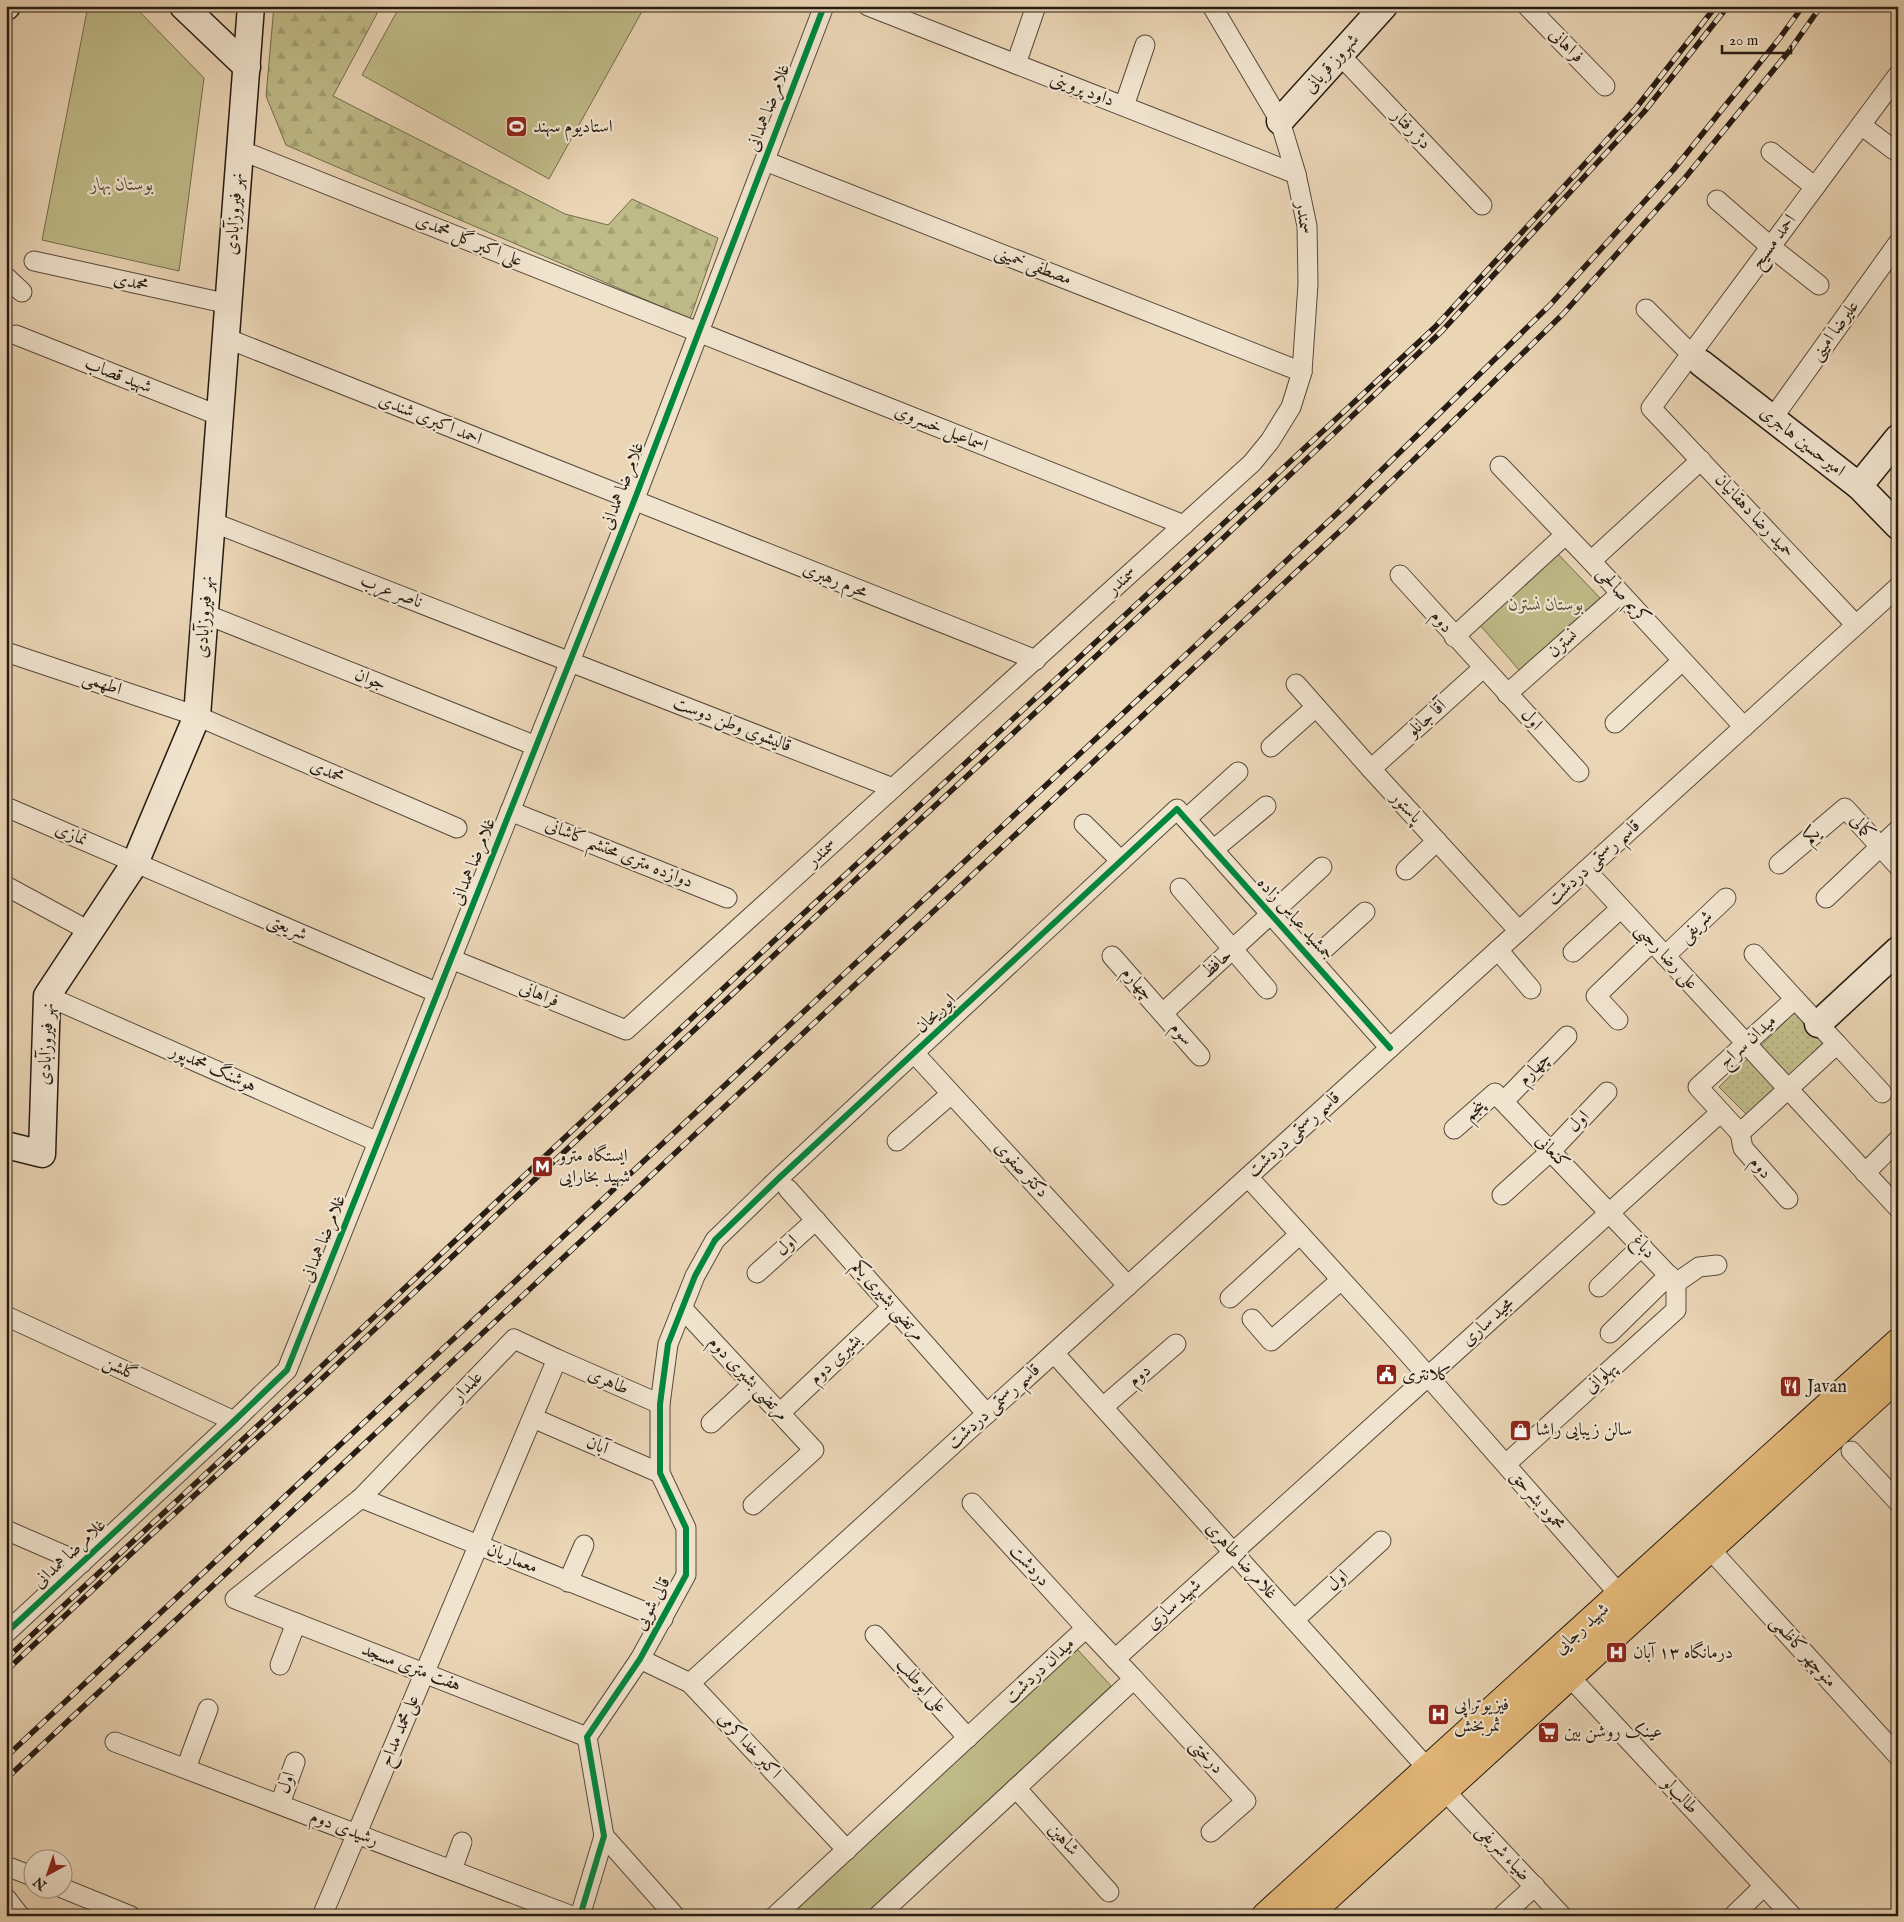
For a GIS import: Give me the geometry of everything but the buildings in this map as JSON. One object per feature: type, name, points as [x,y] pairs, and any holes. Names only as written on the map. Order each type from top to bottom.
[{"type":"main road","name":"شهید رجایی","points":[[1306,1916],[1436,1779],[1620,1595],[1898,1343]]},
{"type":"main road","name":"شهید رجایی","points":[[1266,1916],[1568,1676],[1898,1376]]},
{"type":"street","points":[[182,6],[247,67]]},
{"type":"street","name":"نهر فیروزآبادی","points":[[6,1144],[42,1154],[48,996],[135,863],[197,716],[251,6]]},
{"type":"street","name":"غلامرضا همدانی","points":[[6,1633],[82,1564],[287,1370],[634,501],[824,6]]},
{"type":"street","name":"داود پروینی","points":[[868,6],[1296,174]]},
{"type":"street","points":[[1016,64],[1036,6]]},
{"type":"street","name":"سمندر","points":[[626,1030],[1252,463],[1270,440],[1291,407],[1302,372],[1308,284],[1306,226],[1296,174],[1280,121],[1212,6]]},
{"type":"street","name":"شهروز قربانی","points":[[1280,121],[1384,6]]},
{"type":"street","name":"فراهانی","points":[[1527,6],[1605,86]]},
{"type":"street","points":[[1124,106],[1145,45]]},
{"type":"street","name":"دژ رفتار","points":[[1340,55],[1482,205]]},
{"type":"street","name":"احمد مسیح","points":[[1650,408],[1696,358],[1771,247],[1898,76]]},
{"type":"street","points":[[1861,125],[1894,150]]},
{"type":"street","name":"علی اکبر گل محمدی","points":[[240,150],[699,333]]},
{"type":"street","points":[[1771,152],[1815,187]]},
{"type":"street","name":"مصطفی خمینی","points":[[765,161],[1302,372]]},
{"type":"street","points":[[1717,200],[1771,247],[1819,285]]},
{"type":"street","name":"علیرضا امینی","points":[[1772,419],[1898,244]]},
{"type":"street","name":"محمدی","points":[[34,261],[228,304]]},
{"type":"street","points":[[6,277],[22,292]]},
{"type":"street","name":"امیرحسین هاجری","points":[[1646,309],[1696,358],[1860,486],[1897,524]]},
{"type":"street","name":"اسماعیل خسروی","points":[[699,333],[1184,525]]},
{"type":"street","name":"شهید قصاب","points":[[16,335],[220,416]]},
{"type":"street","name":"احمد اکبری شندی","points":[[226,338],[634,501]]},
{"type":"street","name":"حمید رضا دهقانیان","points":[[1650,408],[1856,625]]},
{"type":"street","points":[[1860,486],[1898,438]]},
{"type":"street","points":[[1591,561],[1701,460]]},
{"type":"street","name":"کریم صالحی","points":[[1500,466],[1591,561],[1744,727]]},
{"type":"street","name":"محرم رهبری","points":[[634,501],[1036,660]]},
{"type":"street","name":"ناصر عرب","points":[[212,522],[570,662]]},
{"type":"street","points":[[1454,637],[1565,535]]},
{"type":"street","name":"دوم","points":[[1400,575],[1483,668]]},
{"type":"street","name":"قاسم رستمی دردشت","points":[[690,1683],[1898,587]]},
{"type":"street","name":"نسترن","points":[[1507,694],[1620,594]]},
{"type":"street","name":"جوان","points":[[205,614],[536,746]]},
{"type":"street","name":"اطهمی","points":[[6,652],[197,716]]},
{"type":"street","points":[[1615,723],[1682,661]]},
{"type":"street","name":"قالیشوی وطن دوست","points":[[570,662],[893,788]]},
{"type":"street","name":"اول","points":[[1483,668],[1579,772]]},
{"type":"street","name":"آقا جانلو","points":[[1370,769],[1483,668]]},
{"type":"street","name":"پاستور","points":[[1296,684],[1370,769],[1519,931]]},
{"type":"street","points":[[1271,747],[1316,707]]},
{"type":"street","name":"محمدی","points":[[197,716],[457,828]]},
{"type":"street","points":[[1182,814],[1238,772]]},
{"type":"street","points":[[1213,850],[1266,806]]},
{"type":"street","name":"نمازی","points":[[6,807],[135,863]]},
{"type":"street","name":"کمالی","points":[[1845,808],[1898,866]]},
{"type":"street","name":"یکم","points":[[1779,864],[1845,808]]},
{"type":"street","name":"دوازده متری محتشم کاشانی","points":[[510,811],[726,898]]},
{"type":"street","name":"جمشید عباس زاده","points":[[1182,814],[1390,1048]]},
{"type":"street","name":"ابوریحان","points":[[715,1240],[779,1178],[915,1054],[1121,861],[1182,814]]},
{"type":"street","points":[[1084,824],[1121,861]]},
{"type":"street","name":"کمالی","points":[[1880,847],[1898,830]]},
{"type":"street","points":[[1406,870],[1437,842]]},
{"type":"street","points":[[1826,898],[1880,847]]},
{"type":"street","name":"شریعتی","points":[[135,863],[438,993]]},
{"type":"street","points":[[1271,915],[1322,867]]},
{"type":"street","name":"علی رضا رجبی","points":[[1586,870],[1788,1090]]},
{"type":"street","points":[[6,886],[91,932]]},
{"type":"street","points":[[1180,888],[1267,989]]},
{"type":"street","name":"شریفی","points":[[1665,956],[1726,898]]},
{"type":"street","points":[[1573,952],[1621,908]]},
{"type":"street","points":[[1312,960],[1365,912]]},
{"type":"street","name":"حافظ","points":[[1163,1013],[1271,915]]},
{"type":"street","points":[[1618,1020],[1596,996],[1652,942]]},
{"type":"street","points":[[1498,950],[1531,989]]},
{"type":"street","points":[[1818,1024],[1898,950]]},
{"type":"street","points":[[1754,954],[1882,1093]]},
{"type":"street","name":"چهارم","points":[[1112,956],[1163,1013]]},
{"type":"street","name":"فراهانی","points":[[451,959],[626,1030]]},
{"type":"street","name":"هوشنگ محمدپور","points":[[48,996],[378,1142]]},
{"type":"street","name":"میدان سراج","points":[[1740,1133],[1698,1087],[1795,999]]},
{"type":"street","name":"سوم","points":[[1163,1013],[1200,1056]]},
{"type":"street","name":"چهارم","points":[[1500,1097],[1567,1036]]},
{"type":"street","points":[[1740,1133],[1837,1044]]},
{"type":"street","name":"دکتر صفوی","points":[[915,1054],[1128,1286]]},
{"type":"street","points":[[1788,1090],[1898,1208]]},
{"type":"street","name":"اول","points":[[1551,1151],[1607,1092]]},
{"type":"street","points":[[897,1141],[950,1094]]},
{"type":"street","name":"پنجم","points":[[1454,1129],[1500,1097]]},
{"type":"street","name":"کنعانی","points":[[1500,1097],[1609,1212]]},
{"type":"street","name":"مجید ساری","points":[[1233,1552],[1721,1112]]},
{"type":"street","name":"دوم","points":[[1740,1133],[1743,1148],[1788,1199]]},
{"type":"street","points":[[1865,1173],[1898,1140]]},
{"type":"street","points":[[1502,1195],[1551,1151]]},
{"type":"street","points":[[1248,1177],[1342,1280],[1271,1341],[1252,1319]]},
{"type":"street","name":"مرتضی بشیری یکم","points":[[788,1189],[987,1414]]},
{"type":"street","name":"دباغ","points":[[1609,1212],[1673,1279]]},
{"type":"street","name":"اول","points":[[757,1273],[816,1220]]},
{"type":"street","points":[[1230,1298],[1300,1234]]},
{"type":"street","name":"قالی شویی","points":[[587,1737],[640,1659],[686,1575],[686,1528],[660,1473],[660,1404],[668,1344],[695,1276],[715,1240]]},
{"type":"street","points":[[1599,1288],[1642,1246]]},
{"type":"street","points":[[1610,1333],[1673,1279],[1699,1267],[1717,1265]]},
{"type":"street","name":"پهلوانی","points":[[1506,1464],[1676,1310],[1673,1279]]},
{"type":"street","name":"محمود بشرحق","points":[[1342,1280],[1620,1595]]},
{"type":"street","name":"بشیری دوم","points":[[780,1413],[892,1307]]},
{"type":"street","name":"مرتضی بشیری دوم","points":[[682,1308],[814,1450],[753,1505]]},
{"type":"street","name":"گلشن","points":[[6,1316],[234,1421]]},
{"type":"street","name":"علمدار","points":[[235,1600],[361,1498],[514,1339],[557,1359]]},
{"type":"street","name":"دوم","points":[[1104,1407],[1176,1344]]},
{"type":"street","name":"غلامرضا طاهری","points":[[1054,1352],[1436,1779]]},
{"type":"street","points":[[478,1546],[557,1359]]},
{"type":"street","name":"طاهری","points":[[557,1359],[660,1404]]},
{"type":"street","points":[[710,1423],[752,1385]]},
{"type":"street","name":"آبان","points":[[533,1418],[660,1473]]},
{"type":"street","points":[[1850,1451],[1898,1502]]},
{"type":"street","name":"معماریان","points":[[361,1498],[663,1619]]},
{"type":"street","name":"دردشت","points":[[972,1503],[1086,1628]]},
{"type":"street","points":[[6,1530],[82,1564]]},
{"type":"street","name":"اول","points":[[1294,1620],[1381,1541]]},
{"type":"street","points":[[568,1582],[584,1545]]},
{"type":"street","name":"علی‌محمد مداح","points":[[322,1916],[478,1546]]},
{"type":"street","name":"منوچهر کاظمی","points":[[1709,1548],[1898,1756]]},
{"type":"street","name":"شهید ساری","points":[[1115,1659],[1233,1552]]},
{"type":"street","name":"هفت متری مسجد","points":[[235,1600],[587,1737]]},
{"type":"street","points":[[280,1665],[296,1623]]},
{"type":"street","name":"میدان دردشت","points":[[775,1916],[1086,1628],[1134,1679]]},
{"type":"street","name":"علی ابوطلب","points":[[875,1635],[968,1738]]},
{"type":"street","name":"اکبر خداکرمی","points":[[640,1659],[690,1683],[846,1850]]},
{"type":"street","name":"طالب‌لو","points":[[1568,1676],[1792,1916]]},
{"type":"street","points":[[878,1916],[898,1909],[1016,1788],[1134,1679]]},
{"type":"street","name":"درختی","points":[[1134,1679],[1246,1801],[1211,1832]]},
{"type":"street","points":[[186,1768],[208,1709]]},
{"type":"street","points":[[580,1916],[604,1836],[587,1737]]},
{"type":"street","name":"رشیدی دوم","points":[[115,1742],[572,1916]]},
{"type":"street","name":"اول","points":[[280,1804],[295,1762]]},
{"type":"street","name":"ضیاء شریفی","points":[[1436,1779],[1562,1916]]},
{"type":"street","name":"شاهین","points":[[1016,1788],[1110,1892]]},
{"type":"street","points":[[604,1836],[675,1916]]},
{"type":"street","points":[[452,1870],[462,1842]]},
{"type":"street","points":[[6,1866],[22,1872]]},
{"type":"street","points":[[1502,1916],[1535,1886]]},
{"type":"street","points":[[1733,1916],[1764,1886]]},
{"type":"street","points":[[72,1892],[131,1916]]},
{"type":"street","points":[[6,1898],[20,1916]]},
{"type":"green space","name":"بوستان بهار","points":[[88,6],[134,6],[204,78],[179,271],[42,240]]},
{"type":"green space","points":[[274,6],[381,6],[333,96],[565,214],[608,225],[632,199],[718,238],[690,319],[286,145],[266,96]]},
{"type":"green space","name":"استادیوم سهند","points":[[400,6],[645,6],[549,179],[362,75]]},
{"type":"green space","name":"بوستان نسترن","points":[[1557,553],[1600,598],[1519,670],[1480,625]]},
{"type":"green space","points":[[1795,1012],[1823,1043],[1748,1116],[1719,1087]]},
{"type":"green space","points":[[1077,1649],[1111,1686],[863,1916],[790,1916]]},
{"type":"railway","points":[[6,1659],[307,1380],[761,953],[1435,327],[1636,108],[1716,6]]},
{"type":"railway","points":[[6,1671],[1217,544],[1442,331],[1644,112],[1728,6]]},
{"type":"railway","points":[[6,1757],[1346,505],[1550,305],[1674,169],[1779,39],[1803,6]]},
{"type":"railway","points":[[6,1779],[1354,518],[1563,314],[1684,179],[1790,50],[1821,6]]},
{"type":"cycle path","points":[[6,1633],[287,1370],[634,501],[824,6]]},
{"type":"cycle path","points":[[580,1916],[604,1836],[587,1737],[640,1659],[686,1575],[686,1528],[660,1473],[660,1404],[668,1344],[695,1276],[715,1240],[779,1178],[1177,809],[1390,1048]]},
{"type":"place","name":"استادیوم سهند","points":[[517,127]]},
{"type":"place","name":"ایستگاه مترو شهید بخارایی","points":[[543,1166]]},
{"type":"place","name":"کلانتری","points":[[1386,1375]]},
{"type":"place","name":"Javan","points":[[1791,1387]]},
{"type":"place","name":"سالن زیبایی راشا","points":[[1520,1430]]},
{"type":"place","name":"درمانگاه ۱۳ آبان","points":[[1617,1653]]},
{"type":"place","name":"فیزیوتراپی ثمربخش","points":[[1438,1715]]},
{"type":"place","name":"عینک روشن بین","points":[[1548,1732]]}]
